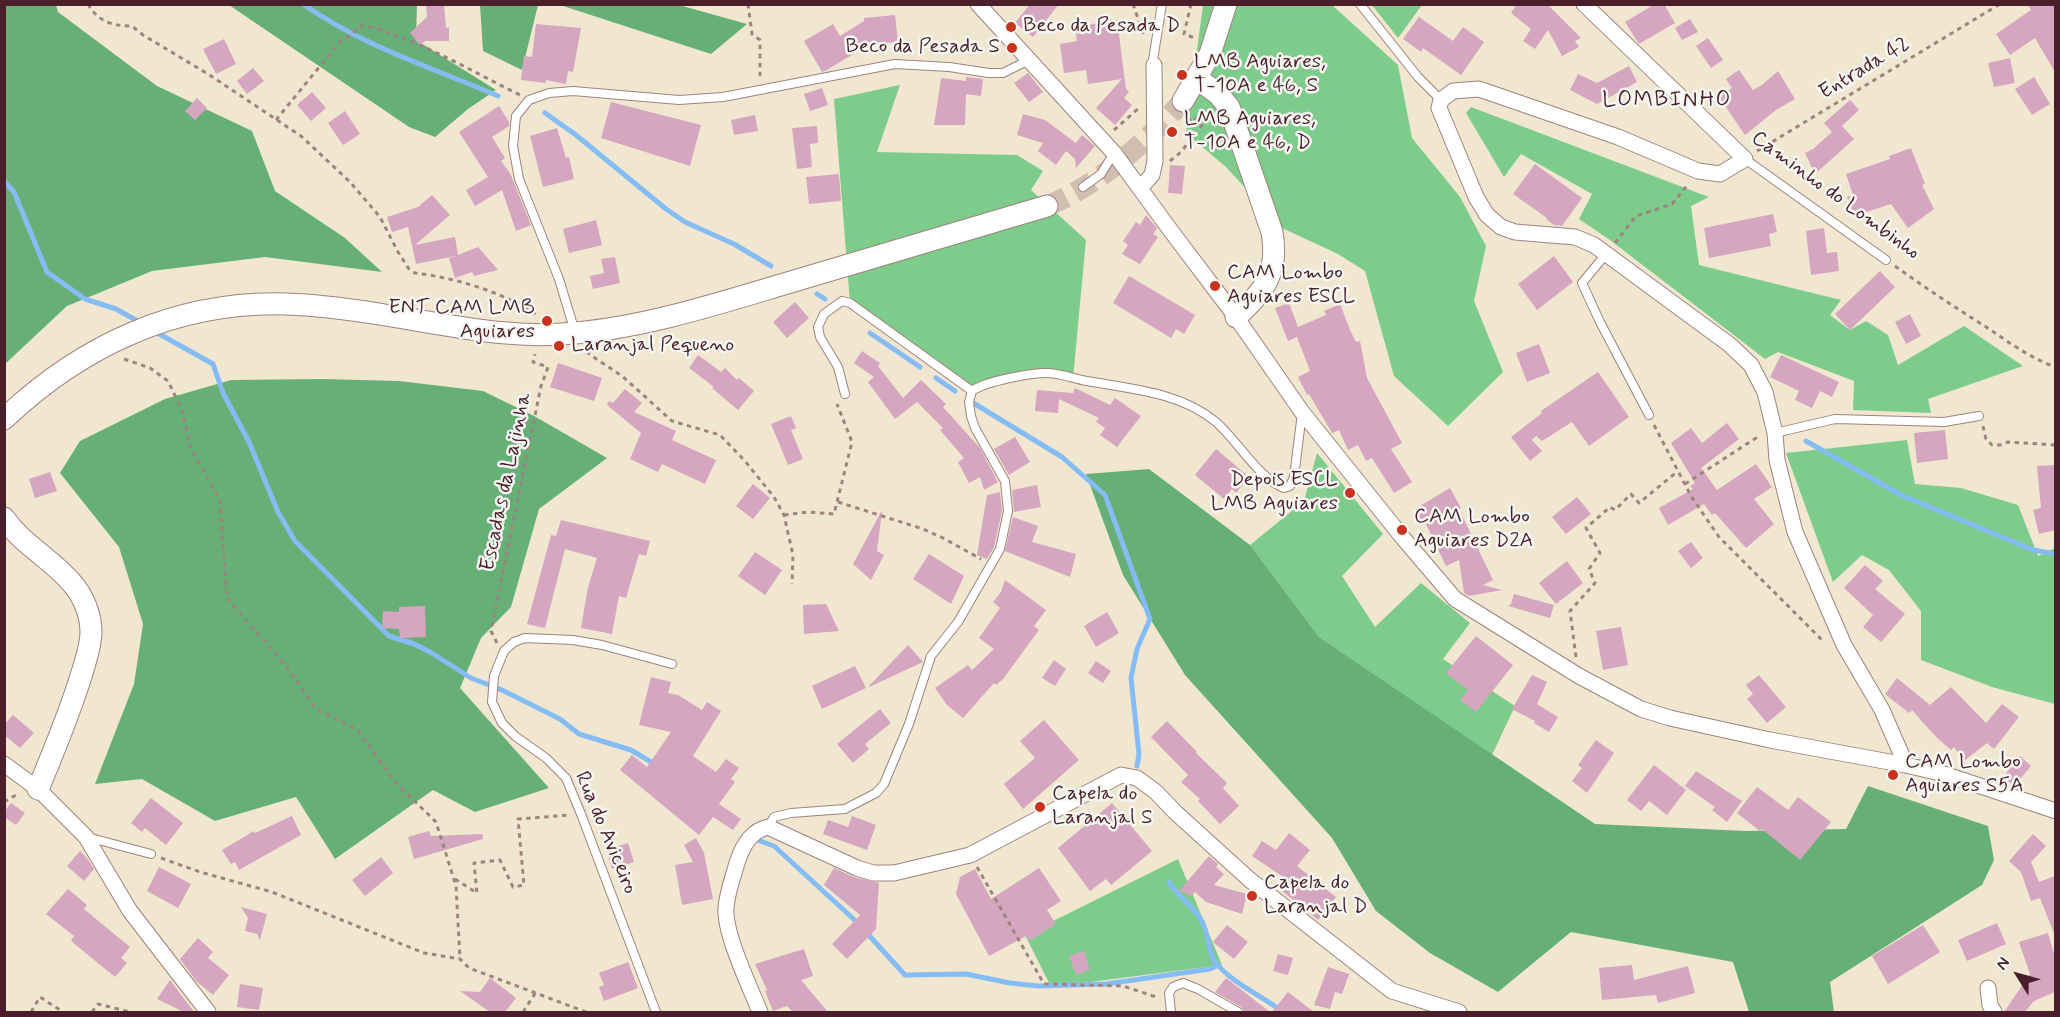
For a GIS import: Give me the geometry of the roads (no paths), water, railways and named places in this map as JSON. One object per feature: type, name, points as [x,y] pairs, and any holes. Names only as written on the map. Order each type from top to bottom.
[{"type":"main road","points":[[1183,101],[1210,54],[1223,15]]},
{"type":"main road","points":[[1197,78],[1218,94],[1229,107],[1272,232],[1275,248],[1270,274],[1260,295],[1236,317]]},
{"type":"main road","points":[[4,419],[28,397],[75,362],[101,347],[180,316],[217,309],[283,304],[319,306],[491,332],[575,333],[684,313],[1047,206]]},
{"type":"main road","points":[[4,518],[24,542],[71,582],[82,596],[88,611],[91,630],[91,645],[76,692],[38,789]]},
{"type":"street","points":[[978,4],[1114,153],[1236,317],[1302,412],[1455,599],[1579,676],[1641,709],[1670,718],[1770,740],[1944,774],[2055,811]]},
{"type":"street","name":"Caminho do Lombinho","points":[[1584,4],[1746,159]]},
{"type":"street","points":[[1141,187],[1148,181],[1154,169],[1154,62]]},
{"type":"street","points":[[1746,159],[1720,174],[1698,171],[1618,137],[1479,89],[1453,91],[1441,100],[1439,108],[1476,197],[1487,215],[1501,228],[1515,232],[1575,237],[1594,245],[1730,345],[1751,365],[1765,392],[1774,429],[1777,460],[1795,532],[1849,653],[1882,710],[1906,765]]},
{"type":"street","points":[[4,764],[38,789],[86,837],[130,911],[208,1012]]},
{"type":"street","points":[[760,1012],[729,930],[726,909],[741,850],[747,840],[759,829],[768,827],[857,868],[873,873],[894,873],[970,855],[1121,775],[1137,778],[1156,792],[1250,880],[1392,991],[1459,1012]]},
{"type":"street","points":[[1988,988],[1994,1012]]},
{"type":"lane","points":[[1154,62],[1162,4]]},
{"type":"lane","points":[[1360,4],[1418,77],[1441,100]]},
{"type":"lane","points":[[575,333],[559,279],[519,179],[513,146],[516,116],[529,100],[549,93],[573,91],[679,100],[723,97],[895,64],[1003,73],[1030,60]]},
{"type":"lane","points":[[1083,187],[1101,174],[1114,153]]},
{"type":"lane","name":"Caminho do Lombinho","points":[[1746,159],[1886,260]]},
{"type":"lane","points":[[1606,254],[1582,283],[1649,415]]},
{"type":"lane","points":[[845,394],[838,367],[823,343],[818,327],[824,314],[842,301],[850,303],[972,391]]},
{"type":"lane","points":[[972,391],[999,380],[1047,373],[1182,401],[1216,423],[1257,468],[1278,486],[1284,488],[1290,486],[1294,477],[1302,412]]},
{"type":"lane","points":[[768,827],[774,817],[791,813],[852,807],[876,793],[884,784],[909,724],[931,656],[958,622],[1000,549],[1008,512],[1005,481],[975,428],[969,402],[972,391]]},
{"type":"lane","points":[[1774,429],[1835,419],[1944,422],[1979,416]]},
{"type":"lane","name":"Rua do Aviceiro","points":[[656,1012],[566,778],[546,758],[515,736],[502,723],[492,702],[492,688],[504,651],[514,642],[525,638],[573,640],[628,651],[672,664]]},
{"type":"lane","points":[[86,837],[151,854]]},
{"type":"lane","points":[[1170,1008],[1169,993],[1173,987],[1183,983],[1238,1012]]},
{"type":"waterway","points":[[303,4],[373,44],[498,96]]},
{"type":"waterway","points":[[545,113],[685,222],[734,244],[771,266]]},
{"type":"waterway","points":[[4,181],[14,192],[47,272],[85,299],[116,309],[141,323]]},
{"type":"waterway","points":[[817,294],[825,299]]},
{"type":"waterway","points":[[154,331],[213,364],[223,393],[249,442],[278,512],[295,541],[389,636],[414,644],[471,678],[502,690],[560,719],[579,734],[631,750],[656,765]]},
{"type":"waterway","points":[[870,333],[920,367]]},
{"type":"waterway","points":[[936,378],[955,391]]},
{"type":"waterway","points":[[975,404],[1062,457],[1105,495],[1150,619],[1137,649],[1131,678],[1139,754],[1137,766]]},
{"type":"waterway","points":[[1806,441],[1901,495],[2033,550],[2056,554]]},
{"type":"waterway","points":[[760,841],[774,846],[859,924]]},
{"type":"waterway","points":[[1169,882],[1197,913],[1203,923],[1213,958],[1222,970],[1283,1012]]},
{"type":"waterway","points":[[865,931],[905,975],[966,974],[1038,986],[1106,984],[1210,969],[1219,965]]},
{"type":"tunnel","points":[[1047,206],[1067,197],[1121,161],[1183,101]]},
{"type":"place","name":"Beco da Pesada D","points":[[1011,27]]},
{"type":"place","name":"Beco da Pesada S","points":[[1012,48]]},
{"type":"place","name":"LMB Aguiares, T-10A e 46, S","points":[[1182,75]]},
{"type":"place","name":"LMB Aguiares, T-10A e 46, D","points":[[1172,132]]},
{"type":"place","name":"CAM Lombo Aguiares ESCL","points":[[1215,286]]},
{"type":"place","name":"ENT CAM LMB Aguiares","points":[[547,321]]},
{"type":"place","name":"Laranjal Pequeno","points":[[559,346]]},
{"type":"place","name":"Depois ESCL LMB Aguiares","points":[[1350,493]]},
{"type":"place","name":"CAM Lombo Aguiares D2A","points":[[1402,530]]},
{"type":"place","name":"CAM Lombo Aguiares S5A","points":[[1893,775]]},
{"type":"place","name":"Capela do Laranjal S","points":[[1040,807]]},
{"type":"place","name":"Capela do Laranjal D","points":[[1252,896]]},
{"type":"district","name":"LOMBINHO","points":[[1667,101]]}]
